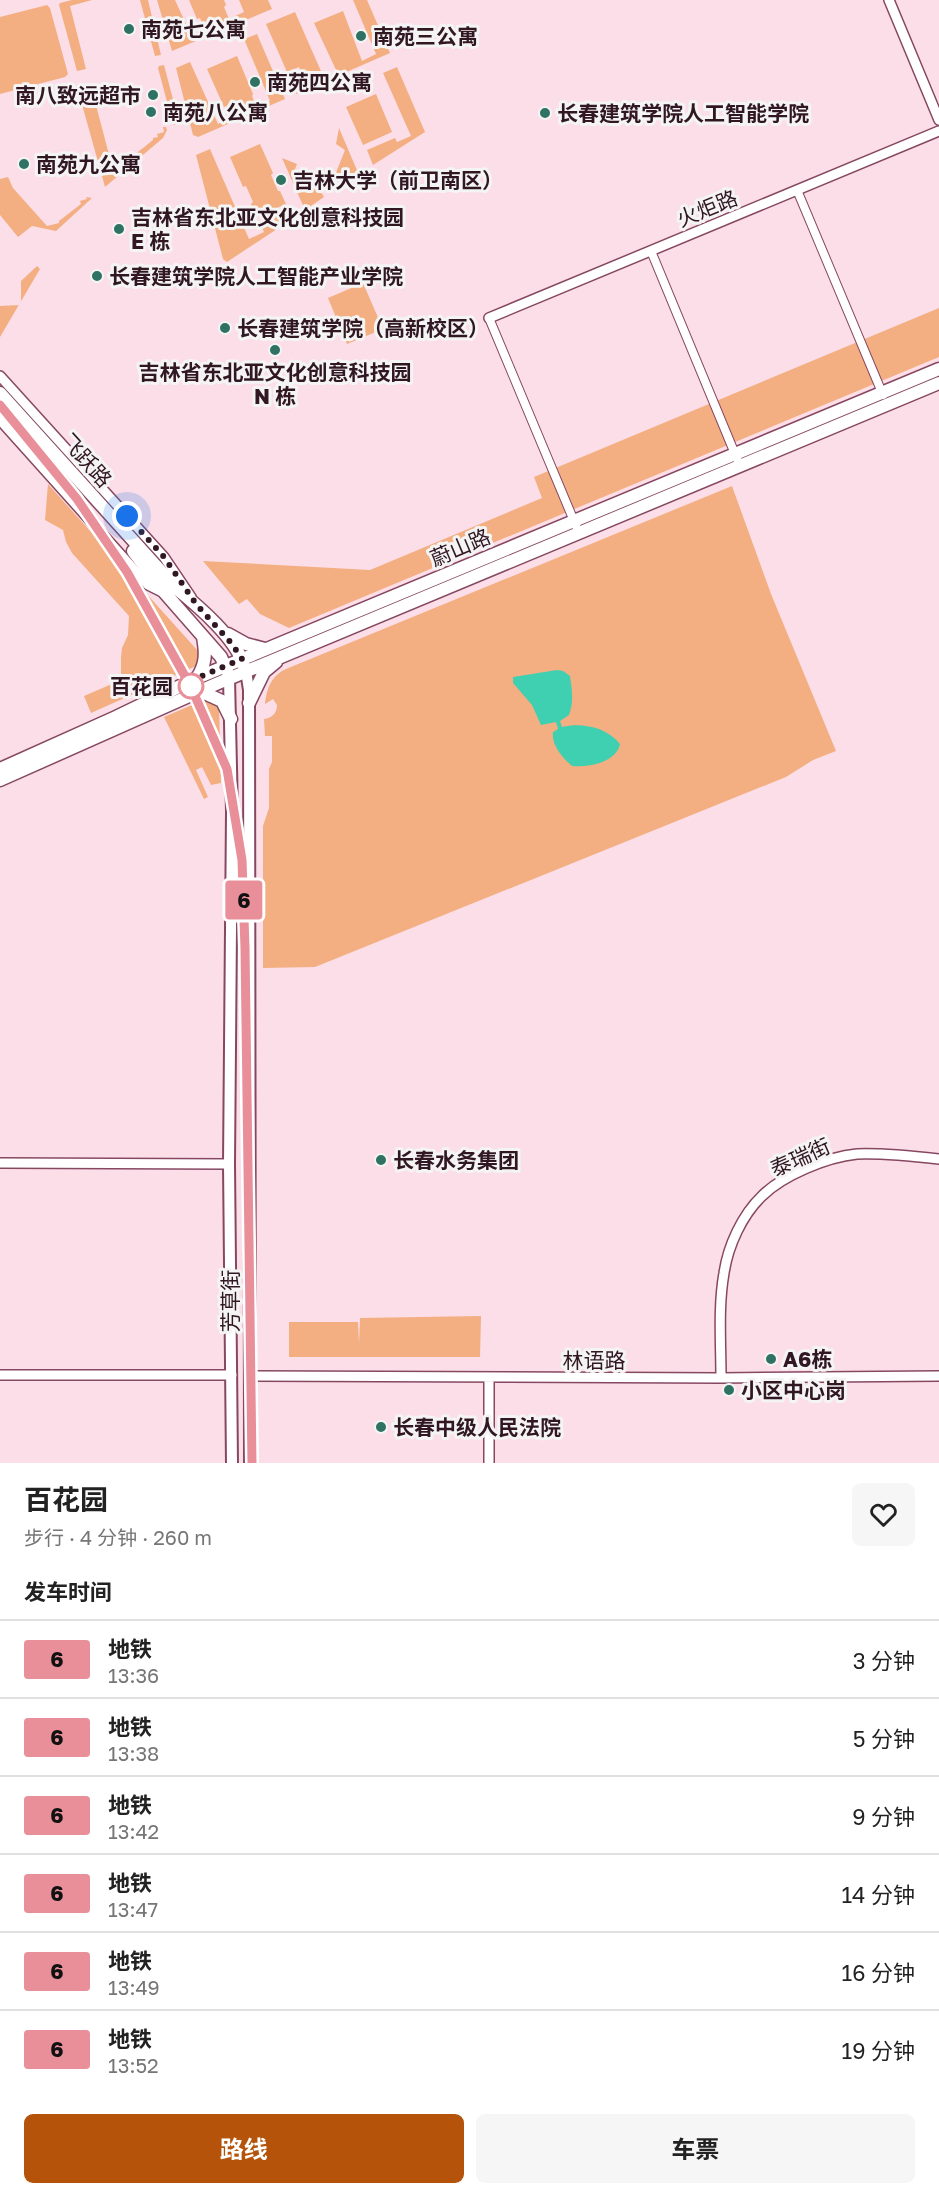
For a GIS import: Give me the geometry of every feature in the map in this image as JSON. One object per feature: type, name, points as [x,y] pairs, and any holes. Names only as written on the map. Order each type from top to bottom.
[{"type":"main road","name":"蔚山路","points":[[0,769],[116,717],[244,665],[280,658],[577,527],[735,453],[939,369]]},
{"type":"main road","name":"蔚山路","points":[[244,665],[265,649],[740,466],[939,383]]},
{"type":"main road","name":"飞跃路","points":[[0,393],[176,588],[196,604],[220,630],[244,665]]},
{"type":"main road","name":"飞跃路","points":[[0,403],[138,558],[221,657],[227,672]]},
{"type":"main road","points":[[220,630],[246,644],[265,649]]},
{"type":"main road","points":[[203,636],[206,654],[198,684],[222,701],[231,719]]},
{"type":"main road","points":[[249,703],[264,672],[280,658]]},
{"type":"main road","name":"芳草街","points":[[244,665],[249,703],[250,825],[250,1463]]},
{"type":"main road","name":"芳草街","points":[[227,672],[231,719],[229,1164],[232,1463]]},
{"type":"main road","name":"蔚山路","points":[[0,780],[198,684]]},
{"type":"main road","points":[[231,825],[250,825]]},
{"type":"street","points":[[889,0],[939,120]]},
{"type":"street","name":"火炬路","points":[[489,318],[939,131]]},
{"type":"street","points":[[797,190],[887,405]]},
{"type":"street","points":[[651,251],[740,466]]},
{"type":"street","points":[[489,318],[577,527]]},
{"type":"street","points":[[0,376],[164,557],[196,604]]},
{"type":"street","points":[[28,407],[36,432]]},
{"type":"street","points":[[0,420],[148,585],[165,593]]},
{"type":"street","points":[[67,466],[87,472]]},
{"type":"street","name":"泰瑞街","points":[[721,1378],[721,1304],[724,1271],[732,1242],[761,1196],[785,1179],[822,1163],[855,1154],[904,1155],[939,1159]]},
{"type":"street","points":[[0,1163],[229,1164]]},
{"type":"street","points":[[0,1375],[232,1375]]},
{"type":"street","name":"林语路","points":[[249,1376],[489,1378],[939,1376]]},
{"type":"street","points":[[489,1378],[489,1463]]},
{"type":"shaded area","points":[[72,0],[92,0],[70,6],[86,69],[77,71],[59,5]]},
{"type":"shaded area","points":[[140,0],[148,0],[161,55],[155,56]]},
{"type":"shaded area","points":[[157,0],[175,0],[191,35],[204,29],[189,0],[224,0],[229,19],[244,12],[239,0],[268,0],[272,9],[172,51]]},
{"type":"shaded area","points":[[353,0],[367,0],[390,53],[296,94],[293,87],[305,82],[299,67],[287,72],[266,24],[295,12],[324,78],[337,72],[314,23],[343,11],[362,61],[376,54]]},
{"type":"shaded area","points":[[47,5],[50,8],[68,74],[65,77],[0,94],[0,17]]},
{"type":"shaded area","points":[[257,34],[285,99],[198,137],[193,135],[176,68],[190,62],[218,124],[231,118],[207,69],[237,56],[254,101],[258,106],[270,101],[244,39]]},
{"type":"shaded area","points":[[164,65],[179,122],[175,125],[158,68]]},
{"type":"shaded area","points":[[397,67],[425,132],[373,165],[367,150],[395,138],[397,142],[411,136],[383,73]]},
{"type":"shaded area","points":[[91,86],[113,170],[123,168],[122,164],[128,162],[153,138],[158,137],[157,134],[164,132],[163,127],[167,130],[163,138],[105,187],[78,90]]},
{"type":"shaded area","points":[[376,94],[392,132],[363,145],[346,107]]},
{"type":"shaded area","points":[[339,128],[359,175],[341,186],[335,175],[345,150],[336,144]]},
{"type":"shaded area","points":[[260,144],[273,173],[271,175],[286,204],[256,217],[251,204],[253,202],[246,186],[243,187],[230,157]]},
{"type":"shaded area","points":[[210,149],[249,239],[264,232],[259,221],[288,209],[292,219],[227,262],[223,259],[196,155]]},
{"type":"shaded area","points":[[282,158],[297,164],[294,172],[314,180],[324,197],[305,210]]},
{"type":"shaded area","points":[[8,177],[13,188],[47,226],[59,223],[81,204],[80,201],[87,199],[86,197],[92,198],[56,231],[32,226],[18,237],[0,215],[0,179]]},
{"type":"shaded area","points":[[37,266],[40,269],[20,303],[21,281]]},
{"type":"shaded area","points":[[363,283],[383,329],[347,344],[328,298]]},
{"type":"shaded area","points":[[19,305],[0,337],[0,306]]},
{"type":"shaded area","points":[[939,308],[939,357],[289,628],[260,614],[247,599],[239,604],[203,561],[370,570],[542,498],[534,477]]},
{"type":"shaded area","points":[[48,484],[198,651],[196,666],[91,713],[84,696],[121,680],[122,648],[128,635],[129,616],[72,553],[63,530],[45,520]]},
{"type":"shaded area","points":[[732,486],[771,594],[836,751],[813,760],[786,777],[315,967],[263,968],[263,826],[269,808],[269,769],[272,762],[272,736],[265,736],[264,719],[272,716],[276,710],[277,705],[273,699],[265,704],[273,679],[286,669]]},
{"type":"shaded area","points":[[557,670],[570,676],[572,691],[571,710],[569,715],[560,721],[562,727],[577,725],[593,727],[608,733],[620,744],[618,750],[608,759],[593,765],[572,766],[554,742],[553,732],[558,729],[556,722],[541,725],[532,705],[513,683],[513,677]]},
{"type":"shaded area","points":[[206,699],[215,702],[219,707],[221,783],[211,785],[202,767],[196,770],[208,797],[204,799],[164,717]]},
{"type":"shaded area","points":[[481,1316],[480,1357],[289,1357],[289,1322],[358,1322],[359,1344],[360,1318]]},
{"type":"metro line","name":"6","points":[[0,405],[77,499],[127,572],[191,687],[227,769],[242,860],[252,1463]]},
{"type":"place","name":"南苑七公寓","points":[[129,29]]},
{"type":"place","name":"南苑三公寓","points":[[361,36]]},
{"type":"place","name":"南苑四公寓","points":[[255,82]]},
{"type":"place","name":"南八致远超市","points":[[153,95]]},
{"type":"place","name":"南苑八公寓","points":[[151,112]]},
{"type":"place","name":"长春建筑学院人工智能学院","points":[[545,113]]},
{"type":"place","name":"南苑九公寓","points":[[24,164]]},
{"type":"place","name":"吉林大学（前卫南区）","points":[[281,180]]},
{"type":"place","name":"吉林省东北亚文化创意科技园 E 栋","points":[[119,229]]},
{"type":"place","name":"长春建筑学院人工智能产业学院","points":[[97,276]]},
{"type":"place","name":"长春建筑学院（高新校区）","points":[[225,328]]},
{"type":"place","name":"吉林省东北亚文化创意科技园 N 栋","points":[[275,350]]},
{"type":"place","name":"百花园","points":[[191,686]]},
{"type":"place","name":"长春水务集团","points":[[381,1160]]},
{"type":"place","name":"A6栋","points":[[771,1359]]},
{"type":"place","name":"小区中心岗","points":[[729,1390]]},
{"type":"place","name":"长春中级人民法院","points":[[381,1427]]},
{"type":"route","points":[[127,516],[164,557],[196,604],[232,644],[242,659],[197,678],[191,686]]}]
